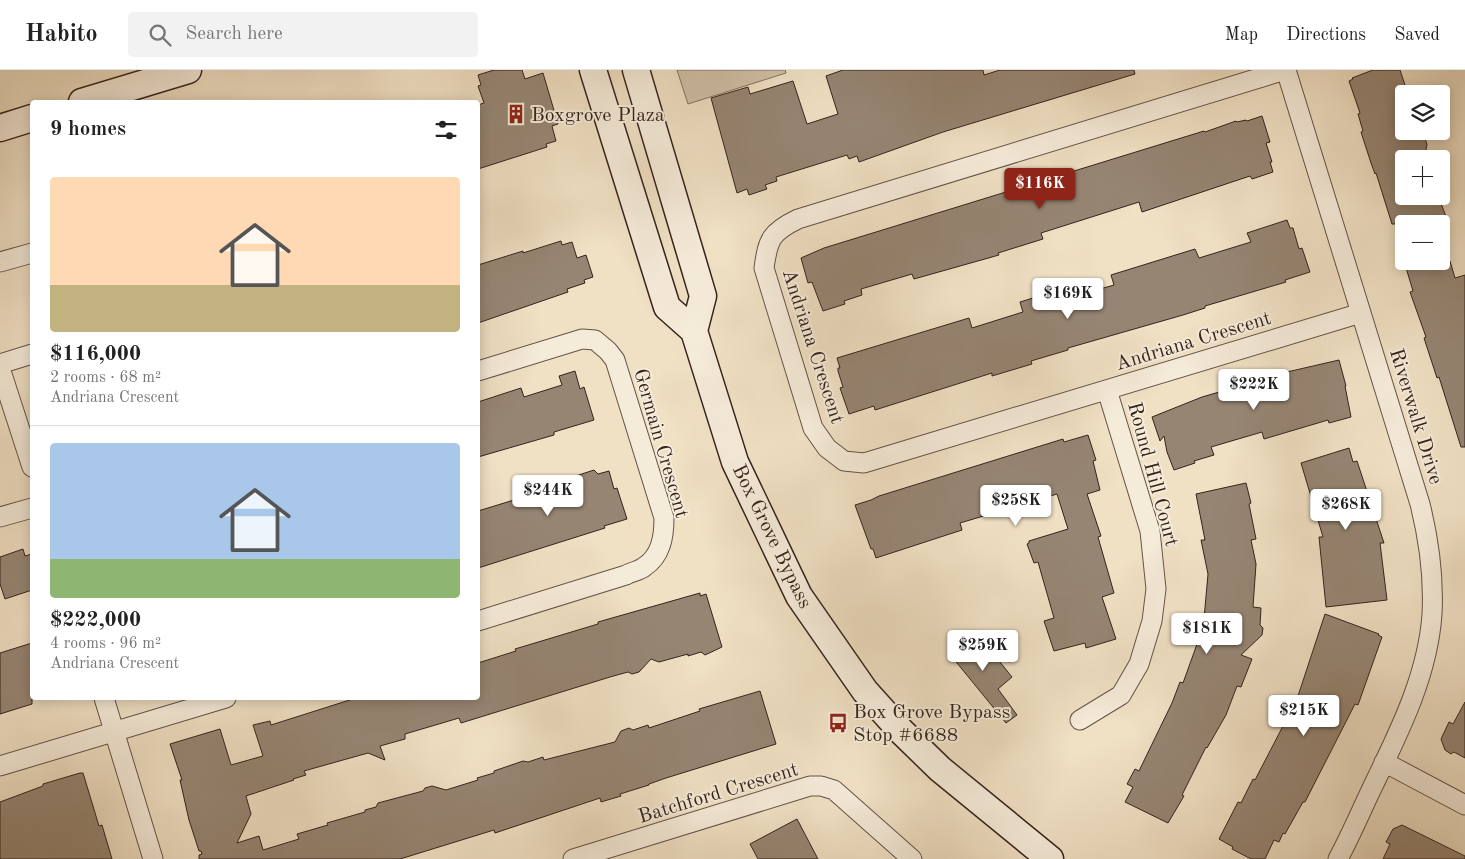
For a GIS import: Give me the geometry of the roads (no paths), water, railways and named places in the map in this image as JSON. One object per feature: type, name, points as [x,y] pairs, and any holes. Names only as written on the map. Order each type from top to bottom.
[{"type":"main road","points":[[89,100],[188,70]]},
{"type":"main road","points":[[593,70],[667,307],[694,331],[703,296],[636,70]]},
{"type":"main road","points":[[0,128],[30,119]]},
{"type":"main road","name":"Box Grove Bypass","points":[[694,331],[735,462],[799,596],[865,691],[901,731],[940,769],[1050,859]]},
{"type":"street","name":"Riverwalk Drive","points":[[1286,70],[1420,504],[1432,569],[1432,614],[1423,664],[1412,697],[1384,762],[1338,859]]},
{"type":"street","name":"Andriana Crescent","points":[[1286,70],[798,219],[781,227],[768,245],[764,268],[813,428],[827,448],[844,461],[864,463],[1361,313]]},
{"type":"street","points":[[0,262],[30,254]]},
{"type":"street","name":"Germain Crescent","points":[[480,370],[582,339],[595,340],[608,351],[615,360],[664,518],[664,536],[658,553],[644,567],[626,575],[480,620]]},
{"type":"street","points":[[0,364],[30,355]]},
{"type":"street","points":[[0,368],[30,461]]},
{"type":"street","name":"Round Hill Court","points":[[1080,720],[1121,695],[1139,664],[1152,621],[1156,589],[1150,531],[1107,390]]},
{"type":"street","points":[[0,517],[30,509]]},
{"type":"street","points":[[105,700],[153,859]]},
{"type":"street","points":[[0,766],[219,700]]},
{"type":"street","points":[[1384,762],[1465,805]]},
{"type":"street","name":"Batchford Crescent","points":[[573,859],[810,786],[821,786],[834,790],[912,859]]},
{"type":"place","name":"Boxgrove Plaza","points":[[516,114]]},
{"type":"place","name":"Box Grove Bypass Stop #6688","points":[[838,723]]}]
